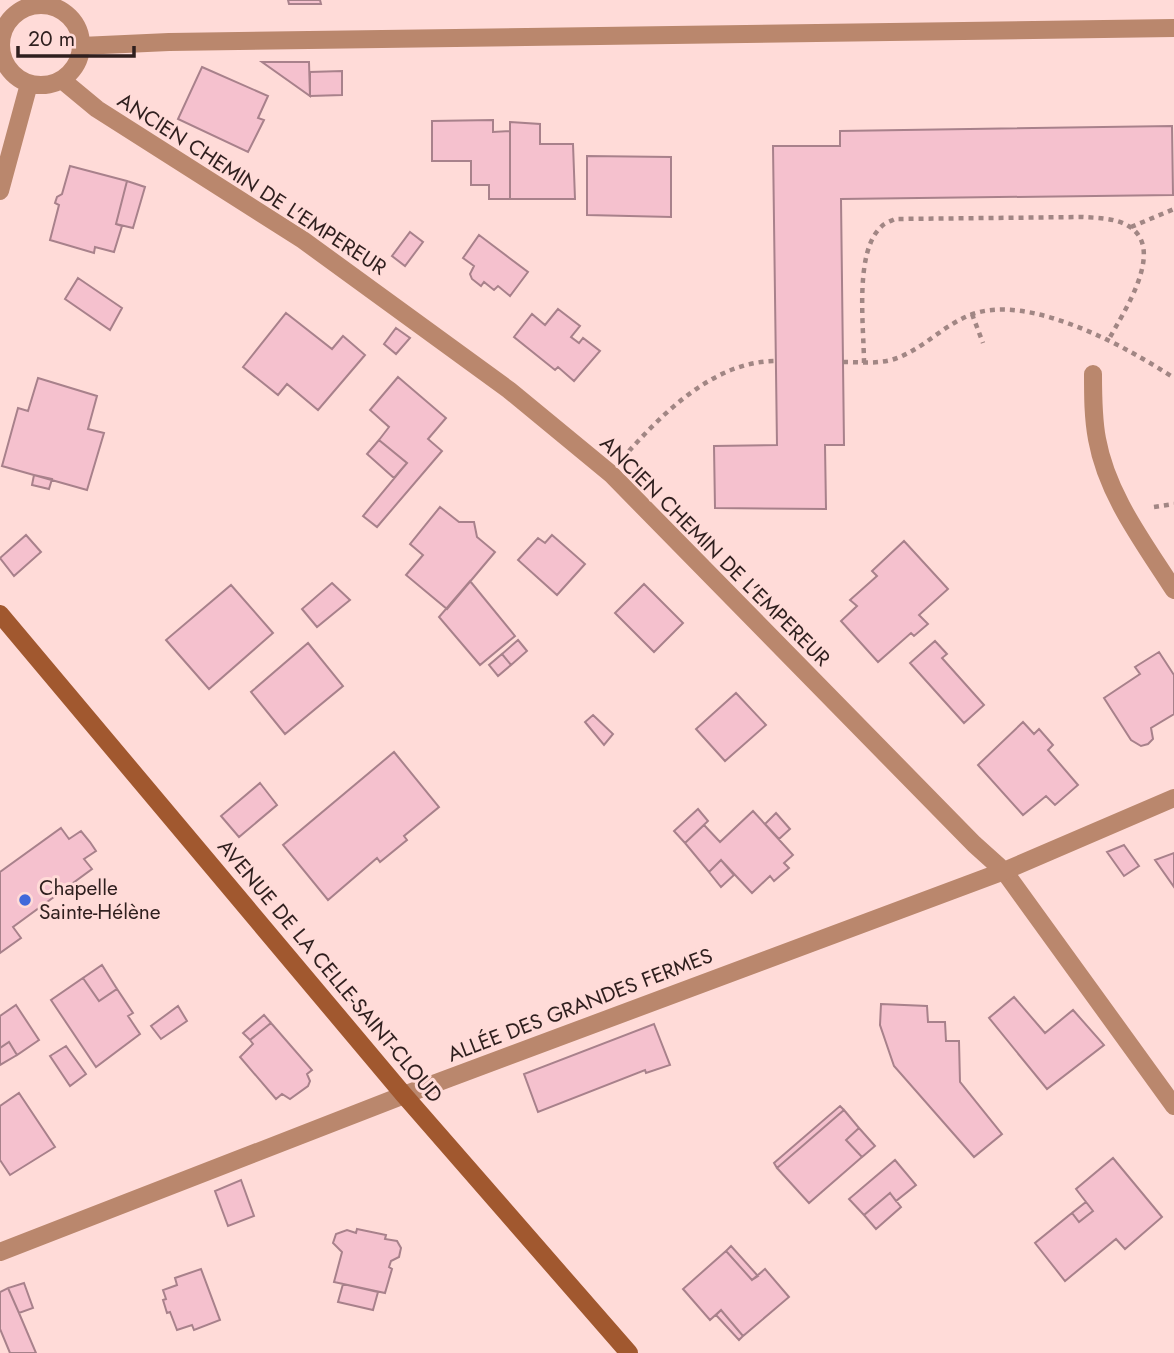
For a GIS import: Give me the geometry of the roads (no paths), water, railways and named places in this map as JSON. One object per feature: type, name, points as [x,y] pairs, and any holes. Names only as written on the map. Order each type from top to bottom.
[{"type":"street","points":[[52,3],[73,21],[81,46],[79,60],[72,71],[62,80],[51,84],[29,84],[18,79],[1,58],[2,34],[16,14],[27,7],[52,3]]},
{"type":"street","points":[[81,46],[183,41],[1174,28]]},
{"type":"street","name":"ANCIEN CHEMIN DE L'EMPEREUR","points":[[62,80],[97,109],[303,240],[509,390],[611,474],[974,845],[1004,871],[1174,1106]]},
{"type":"street","points":[[0,191],[29,84]]},
{"type":"street","points":[[1093,374],[1098,442],[1109,480],[1125,512],[1174,590]]},
{"type":"street","name":"AVENUE DE LA CELLE-SAINT-CLOUD","points":[[0,614],[404,1095],[629,1353]]},
{"type":"street","name":"ALLÉE DES GRANDES FERMES","points":[[0,1252],[404,1095],[1004,871],[1174,798]]},
{"type":"place","name":"Chapelle Sainte-Hélène","points":[[25,900]]}]
